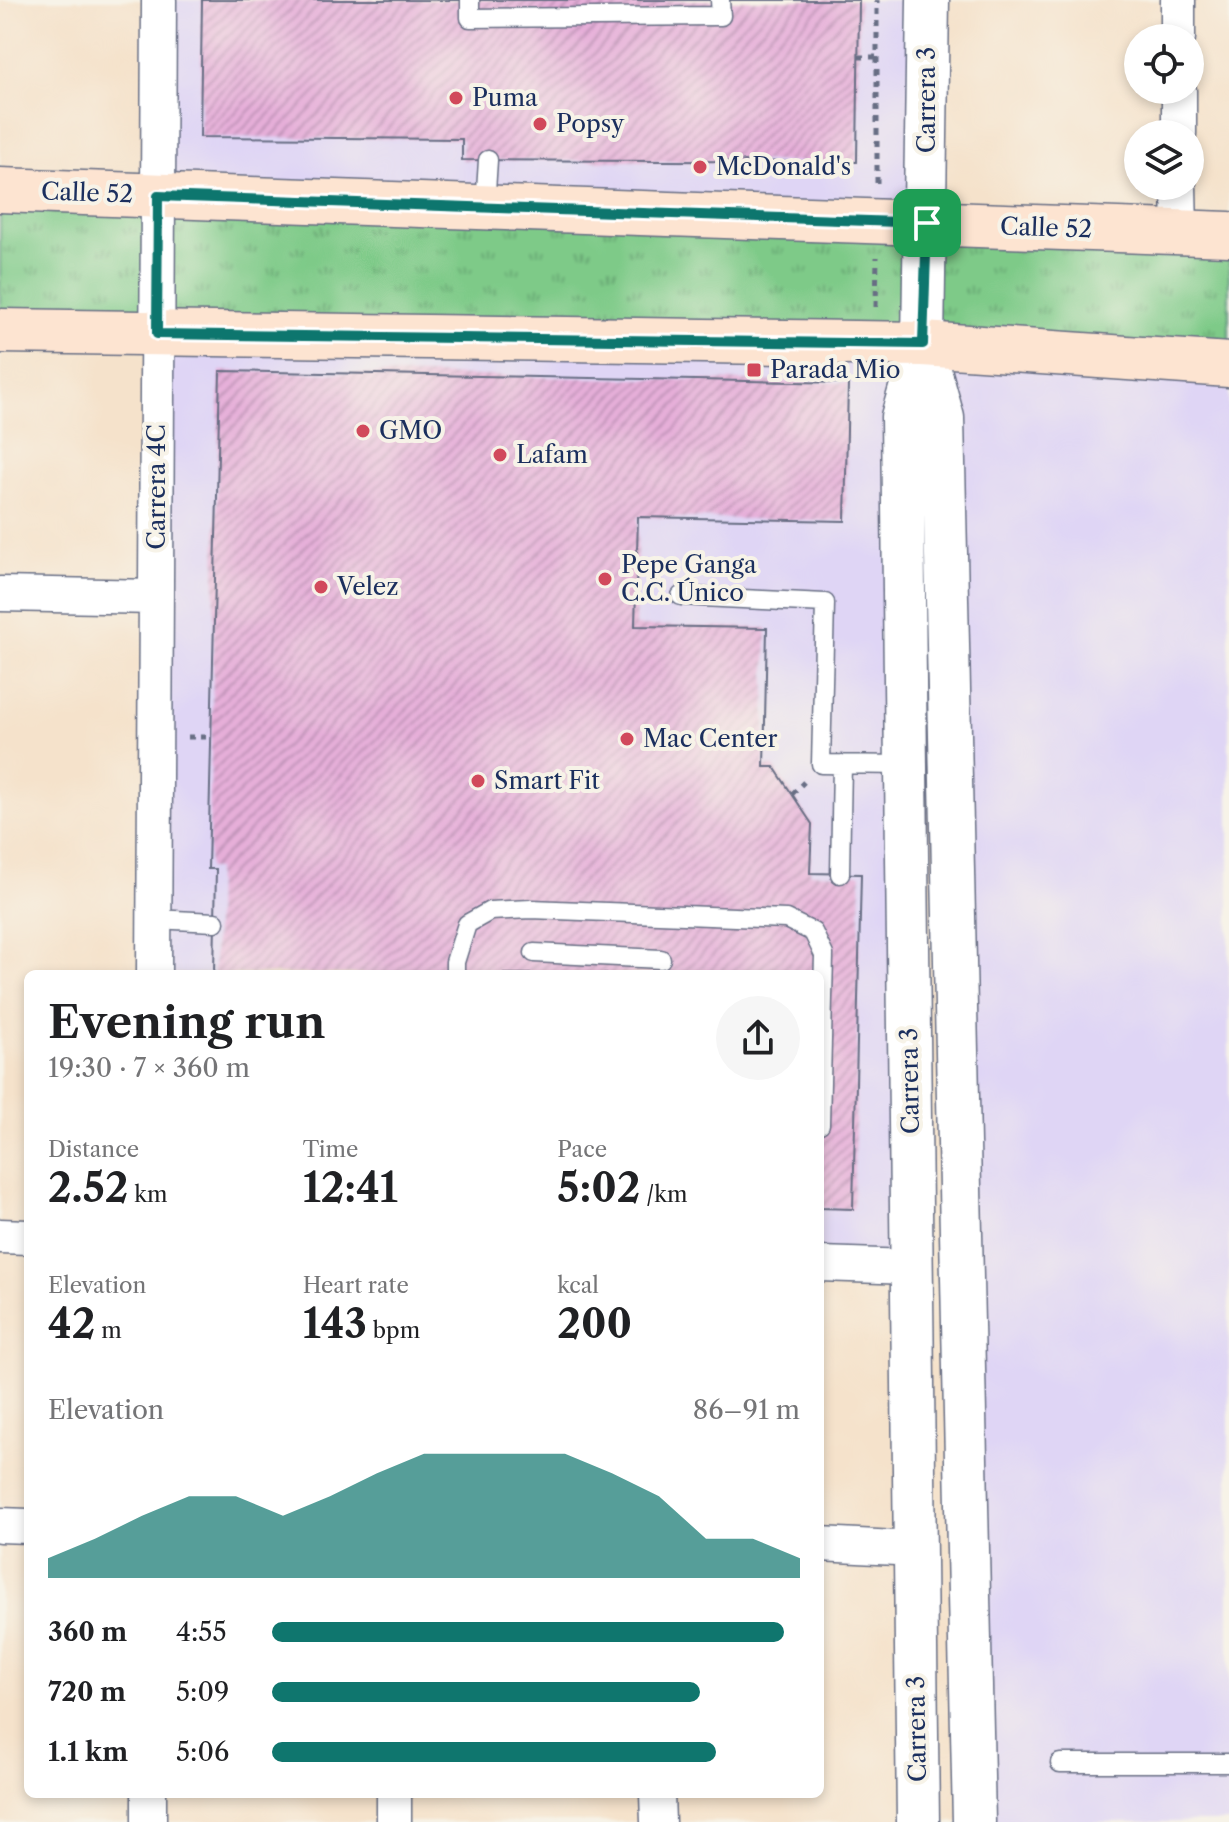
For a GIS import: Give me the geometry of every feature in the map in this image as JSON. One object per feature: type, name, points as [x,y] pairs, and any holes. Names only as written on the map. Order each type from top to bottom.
[{"type":"main road","name":"Calle 52","points":[[0,190],[1229,234]]},
{"type":"main road","points":[[0,331],[923,344],[1229,365]]},
{"type":"street","name":"Carrera 4C","points":[[154,970],[159,0]]},
{"type":"street","name":"Carrera 3","points":[[918,1822],[902,417],[923,344],[928,0]]},
{"type":"street","points":[[1178,0],[1178,24]]},
{"type":"street","points":[[1179,200],[1180,232]]},
{"type":"street","name":"Carrera 3","points":[[923,344],[943,418],[974,1822]]},
{"type":"street","points":[[0,594],[156,597]]},
{"type":"street","points":[[0,1236],[24,1237]]},
{"type":"street","points":[[824,1264],[911,1267]]},
{"type":"street","points":[[0,1525],[24,1526]]},
{"type":"street","points":[[824,1544],[915,1549]]},
{"type":"street","points":[[149,1798],[149,1822]]},
{"type":"street","points":[[394,1798],[394,1822]]},
{"type":"street","points":[[657,1798],[658,1822]]},
{"type":"lane","points":[[470,0],[470,18],[721,16],[720,0]]},
{"type":"lane","points":[[485,207],[488,160]]},
{"type":"lane","points":[[681,596],[825,603],[821,764],[906,765]]},
{"type":"lane","points":[[840,874],[842,764]]},
{"type":"lane","points":[[455,970],[467,924],[490,911],[531,909],[786,919],[813,932],[824,955],[824,970]]},
{"type":"lane","points":[[154,919],[215,922]]},
{"type":"lane","points":[[534,953],[661,959]]},
{"type":"lane","points":[[1060,1763],[1229,1763]]},
{"type":"path","points":[[877,0],[877,193]]},
{"type":"path","points":[[858,57],[877,57]]},
{"type":"shaded area","points":[[159,0],[928,0],[927,223],[158,196]]},
{"type":"shaded area","points":[[157,334],[923,344],[1229,365],[1229,1822],[974,1822],[943,418],[924,346],[902,417],[911,1267],[824,1264],[824,970],[154,970]]},
{"type":"green space","points":[[0,190],[1229,234],[1229,365],[0,331]]},
{"type":"building","points":[[202,0],[859,0],[857,162],[462,160],[462,139],[200,137]]},
{"type":"building","points":[[220,371],[848,383],[845,521],[638,517],[635,626],[767,628],[764,767],[774,767],[812,824],[810,873],[861,874],[853,1209],[824,1208],[824,970],[214,970],[216,869],[208,869]]},
{"type":"place","name":"Puma","points":[[456,98]]},
{"type":"place","name":"Popsy","points":[[540,124]]},
{"type":"place","name":"McDonald's","points":[[700,167]]},
{"type":"place","name":"Parada Mio","points":[[754,370]]},
{"type":"place","name":"GMO","points":[[363,431]]},
{"type":"place","name":"Lafam","points":[[500,455]]},
{"type":"place","name":"Pepe Ganga C.C. Único","points":[[605,579]]},
{"type":"place","name":"Velez","points":[[321,587]]},
{"type":"place","name":"Mac Center","points":[[627,739]]},
{"type":"place","name":"Smart Fit","points":[[478,781]]},
{"type":"route","points":[[158,196],[927,223],[923,344],[157,334],[158,196]]}]
